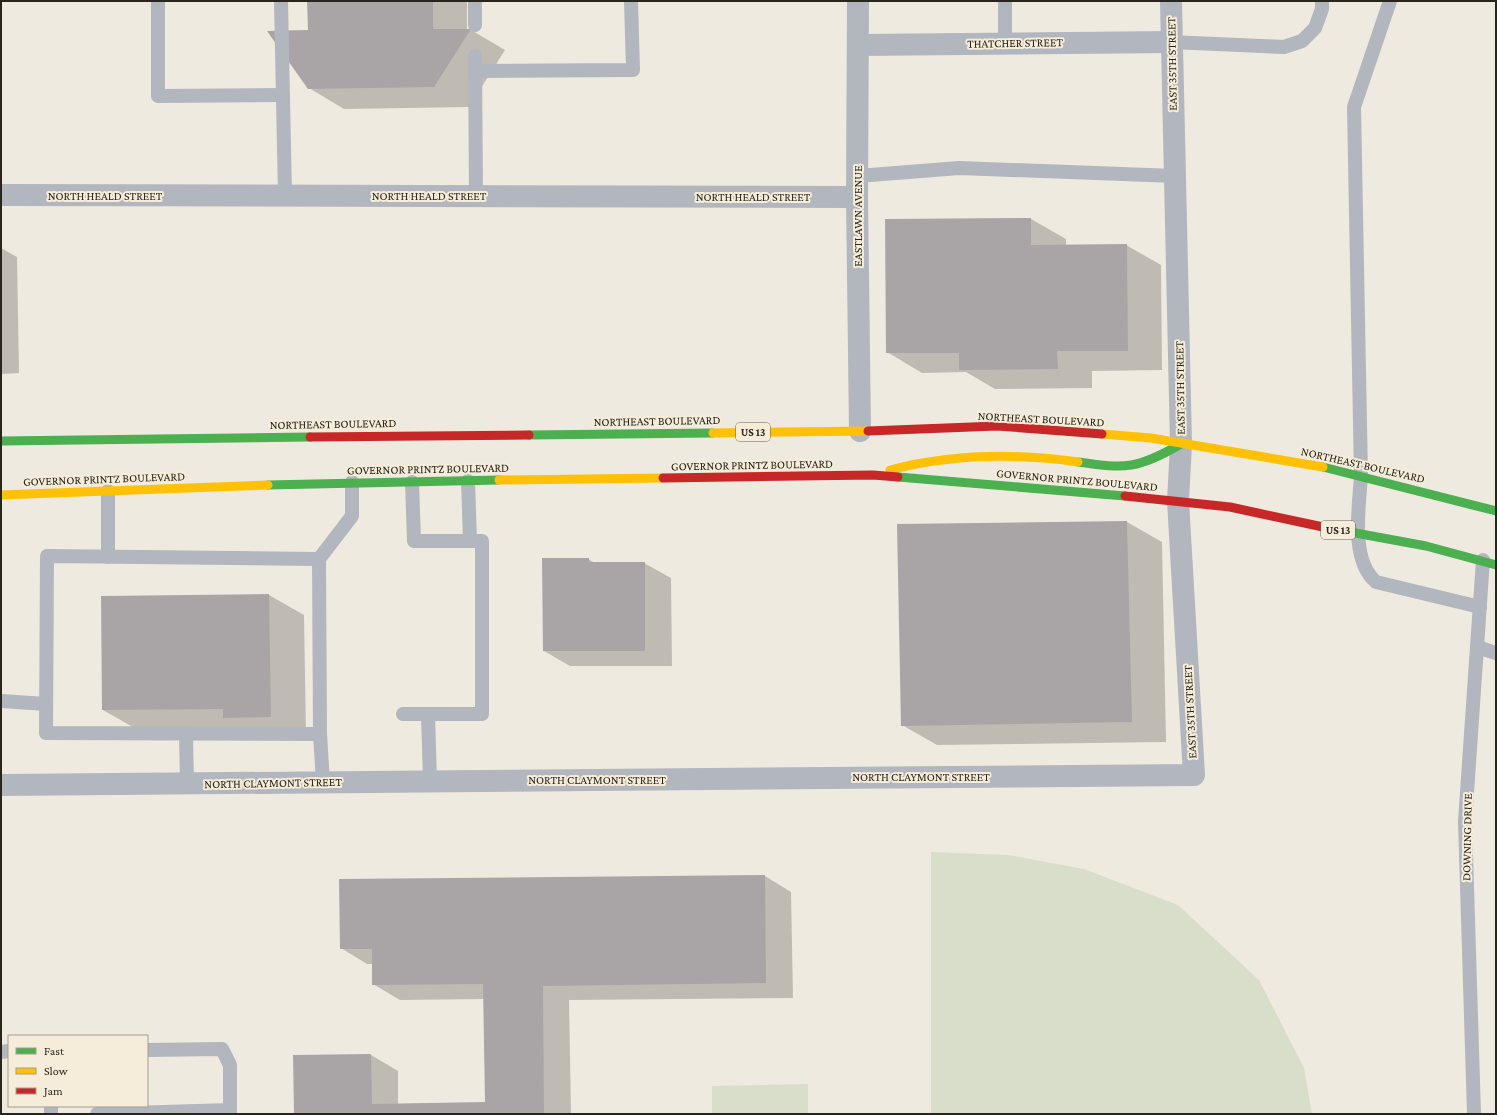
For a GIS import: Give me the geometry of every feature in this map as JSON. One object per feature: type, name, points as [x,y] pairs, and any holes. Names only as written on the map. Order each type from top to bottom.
[{"type":"main road","name":"NORTHEAST BOULEVARD","points":[[1,441],[860,431],[997,426],[1152,438],[1181,444],[1242,452],[1362,476],[1496,511]]},
{"type":"main road","points":[[873,475],[907,465],[973,456],[1054,459],[1134,467],[1161,456],[1181,444]]},
{"type":"main road","name":"GOVERNOR PRINTZ BOULEVARD","points":[[1,495],[352,482],[873,475],[1178,501],[1230,507],[1426,546],[1489,563]]},
{"type":"street","name":"EASTLAWN AVENUE","points":[[858,1],[860,431]]},
{"type":"street","name":"EAST 35TH STREET","points":[[1171,1],[1181,444],[1178,501],[1194,775]]},
{"type":"street","name":"THATCHER STREET","points":[[858,45],[1171,42]]},
{"type":"street","name":"NORTH HEALD STREET","points":[[1,195],[476,196],[858,187]]},
{"type":"street","name":"NORTH CLAYMONT STREET","points":[[1,785],[1194,775]]},
{"type":"lane","points":[[158,1],[158,96],[283,95]]},
{"type":"lane","points":[[281,1],[285,196]]},
{"type":"lane","points":[[475,1],[475,25]]},
{"type":"lane","points":[[475,71],[633,70],[631,1]]},
{"type":"lane","points":[[1005,1],[1005,43]]},
{"type":"lane","points":[[1171,42],[1284,47],[1302,41],[1314,28],[1322,9],[1322,1]]},
{"type":"lane","points":[[1390,1],[1354,107],[1362,476],[1357,533],[1367,574],[1376,582],[1480,607]]},
{"type":"lane","points":[[475,56],[476,196]]},
{"type":"lane","points":[[858,187],[959,168],[1175,176]]},
{"type":"lane","points":[[468,480],[470,541]]},
{"type":"lane","points":[[323,782],[320,734],[319,559],[352,516],[352,482]]},
{"type":"lane","points":[[403,714],[482,714],[482,541],[414,541],[412,482]]},
{"type":"lane","points":[[108,491],[108,557]]},
{"type":"lane","points":[[319,559],[47,556],[46,733],[320,734]]},
{"type":"lane","name":"DOWNING DRIVE","points":[[1474,1114],[1465,821],[1480,607],[1489,563]]},
{"type":"lane","points":[[1477,647],[1496,653]]},
{"type":"lane","points":[[1,701],[46,704]]},
{"type":"lane","points":[[428,714],[430,781]]},
{"type":"lane","points":[[186,734],[187,784]]},
{"type":"lane","points":[[97,1114],[230,1112],[230,1065],[222,1049],[148,1050]]},
{"type":"green space","points":[[931,852],[1008,855],[1084,869],[1178,905],[1259,980],[1304,1068],[1312,1114],[931,1114]]},
{"type":"green space","points":[[808,1084],[808,1114],[712,1114],[712,1086]]},
{"type":"building","points":[[307,1],[433,1],[433,29],[471,29],[434,87],[308,89],[267,31],[308,30]]},
{"type":"building","points":[[1031,218],[1031,245],[1127,244],[1128,351],[1057,351],[1058,369],[959,370],[959,353],[886,353],[885,219]]},
{"type":"building","points":[[1127,521],[1132,722],[901,726],[897,524]]},
{"type":"building","points":[[542,558],[589,558],[589,562],[645,562],[645,651],[543,651]]},
{"type":"building","points":[[269,594],[271,717],[223,718],[223,709],[102,710],[101,596]]},
{"type":"building","points":[[765,875],[766,983],[543,986],[544,1114],[294,1114],[293,1055],[371,1054],[372,1104],[485,1102],[483,984],[372,985],[372,949],[340,949],[339,879]]},
{"type":"traffic: fast","points":[[529,435],[713,433]]},
{"type":"traffic: fast","points":[[1,441],[310,437]]},
{"type":"traffic: fast","points":[[1078,462],[1109,466],[1131,465],[1142,463],[1181,444]]},
{"type":"traffic: fast","points":[[1323,467],[1496,511]]},
{"type":"traffic: fast","points":[[898,477],[1125,496]]},
{"type":"traffic: fast","points":[[268,485],[499,480]]},
{"type":"traffic: fast","points":[[1323,527],[1426,546],[1496,565]]},
{"type":"traffic: slow","points":[[713,433],[868,431]]},
{"type":"traffic: slow","points":[[1102,434],[1151,438],[1323,467]]},
{"type":"traffic: slow","points":[[890,470],[960,458],[1007,456],[1078,462]]},
{"type":"traffic: slow","points":[[499,480],[663,478]]},
{"type":"traffic: slow","points":[[1,495],[268,485]]},
{"type":"traffic: jam","points":[[868,431],[997,426],[1102,434]]},
{"type":"traffic: jam","points":[[310,437],[529,435]]},
{"type":"traffic: jam","points":[[663,478],[873,475],[898,477]]},
{"type":"traffic: jam","points":[[1125,496],[1230,507],[1323,527]]}]
